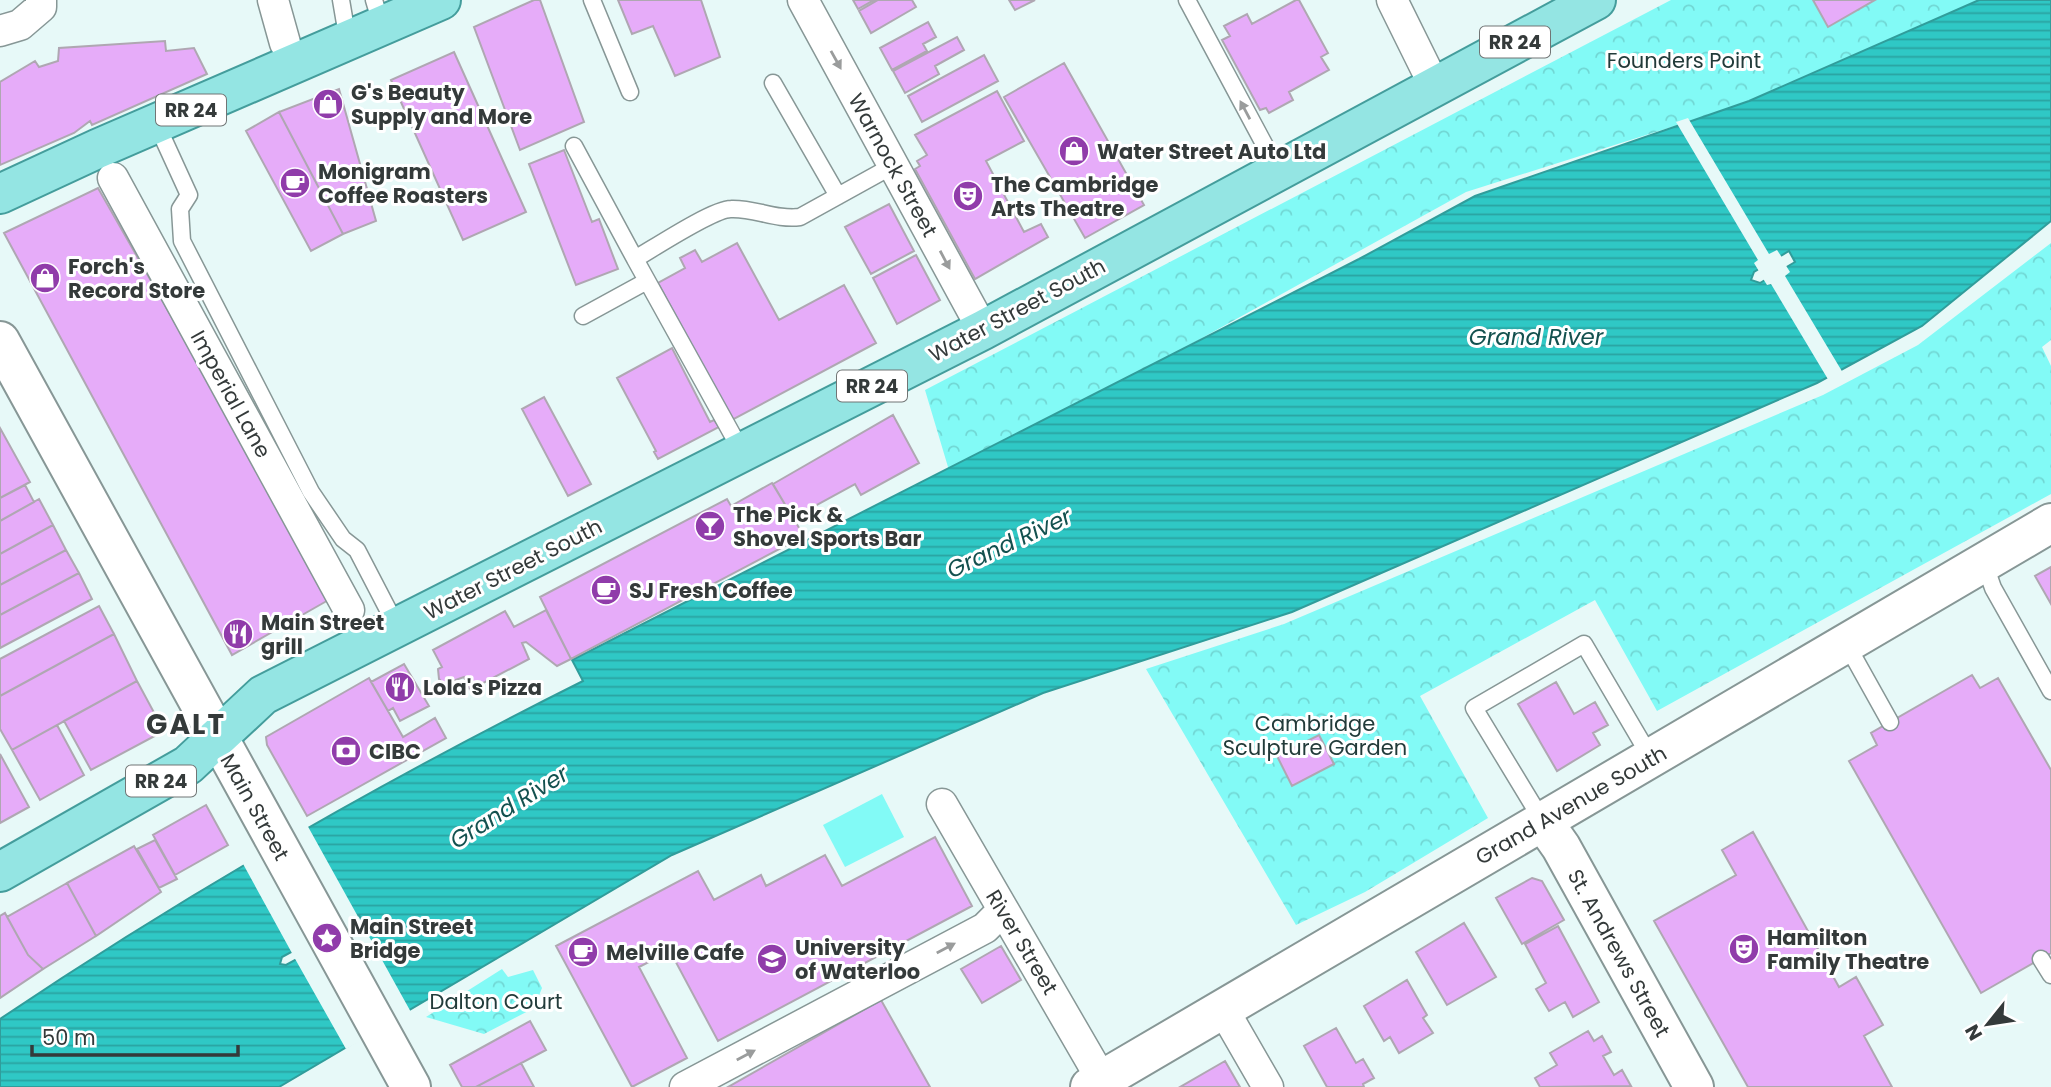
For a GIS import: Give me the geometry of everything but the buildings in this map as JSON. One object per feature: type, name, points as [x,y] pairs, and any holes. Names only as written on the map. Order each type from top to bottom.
[{"type":"main road","name":"RR 24","points":[[0,194],[97,149],[157,125],[368,23],[441,0]]},
{"type":"main road","name":"Water Street South","points":[[218,737],[263,695],[983,330],[1585,3]]},
{"type":"main road","name":"Main Street","points":[[0,341],[411,1087]]},
{"type":"main road","name":"Grand Avenue South","points":[[1096,1084],[2051,523]]},
{"type":"main road","name":"RR 24","points":[[0,872],[188,765],[218,737]]},
{"type":"main road","name":"St. Andrews Street","points":[[1542,820],[1561,847],[1694,1087]]},
{"type":"street","points":[[273,0],[285,43]]},
{"type":"street","name":"Warnock Street","points":[[803,0],[983,330]]},
{"type":"street","points":[[1392,0],[1434,85]]},
{"type":"street","points":[[0,31],[20,25],[41,3]]},
{"type":"street","name":"Imperial Lane","points":[[113,178],[349,610]]},
{"type":"street","name":"River Street","points":[[942,804],[1096,1084]]},
{"type":"street","points":[[685,1087],[985,928],[1002,911]]},
{"type":"street","points":[[1223,1009],[1268,1087]]},
{"type":"lane","points":[[341,0],[368,23]]},
{"type":"lane","points":[[592,0],[630,92]]},
{"type":"lane","points":[[1187,0],[1278,170]]},
{"type":"lane","points":[[773,83],[838,196]]},
{"type":"lane","points":[[157,125],[189,195],[180,209],[182,241],[311,492],[343,539],[357,550],[397,627]]},
{"type":"lane","points":[[574,146],[742,452]]},
{"type":"lane","points":[[635,259],[726,209],[743,209],[792,218],[894,166]]},
{"type":"lane","points":[[583,316],[647,281]]},
{"type":"lane","points":[[1984,562],[1993,588],[2051,691]]},
{"type":"lane","points":[[1542,820],[1474,708],[1584,644],[1651,758]]},
{"type":"lane","points":[[1847,645],[1891,722]]},
{"type":"lane","points":[[2041,959],[2051,975]]},
{"type":"green space","name":"Founders Point","points":[[1671,0],[1980,0],[1766,97],[1466,192],[951,477],[925,390]]},
{"type":"green space","name":"Cambridge Sculpture Garden","points":[[2051,243],[2051,340],[2042,347],[2051,366],[2051,494],[1657,711],[1595,600],[1420,696],[1488,818],[1365,892],[1296,925],[1146,669],[1284,624],[1823,395],[1918,345]]},
{"type":"green space","points":[[882,794],[904,837],[845,867],[823,825]]},
{"type":"green space","name":"Dalton Court","points":[[502,969],[508,977],[533,970],[542,988],[534,1008],[484,1034],[426,1017]]},
{"type":"water","name":"Grand River","points":[[1979,0],[2051,0],[2051,221],[1922,326],[1817,383],[1292,612],[1043,693],[672,855],[279,1087],[0,1087],[0,1019],[213,883],[359,799],[583,681],[572,660],[1359,259],[1475,196],[1749,101]],"holes":[[[1789,251],[1795,262],[1760,283],[1751,280],[1754,272]],[[359,915],[363,923],[286,965],[280,964],[282,957]]]},
{"type":"pier","points":[[1688,118],[1769,254],[1777,250],[1783,259],[1760,273],[1754,263],[1758,260],[1676,122]]},
{"type":"pier","points":[[1785,264],[1790,272],[1785,276],[1843,373],[1829,381],[1771,284],[1767,285],[1762,277]]},
{"type":"pier","name":"Main Street Bridge","points":[[306,823],[412,1014],[346,1049],[294,957],[359,922],[357,919],[293,955],[242,862]]},
{"type":"place","name":"G's Beauty Supply and More","points":[[328,104]]},
{"type":"place","name":"Water Street Auto Ltd","points":[[1074,151]]},
{"type":"place","name":"Monigram Coffee Roasters","points":[[295,183]]},
{"type":"place","name":"The Cambridge Arts Theatre","points":[[968,196]]},
{"type":"place","name":"Forch's Record Store","points":[[45,278]]},
{"type":"place","name":"The Pick & Shovel Sports Bar","points":[[710,526]]},
{"type":"place","name":"SJ Fresh Coffee","points":[[606,590]]},
{"type":"place","name":"Main Street grill","points":[[238,634]]},
{"type":"place","name":"Lola's Pizza","points":[[400,687]]},
{"type":"place","name":"CIBC","points":[[346,751]]},
{"type":"place","name":"Main Street Bridge","points":[[327,938]]},
{"type":"place","name":"Hamilton Family Theatre","points":[[1744,949]]},
{"type":"place","name":"Melville Cafe","points":[[583,952]]},
{"type":"place","name":"University of Waterloo","points":[[772,959]]},
{"type":"district","name":"GALT","points":[[186,724]]}]
